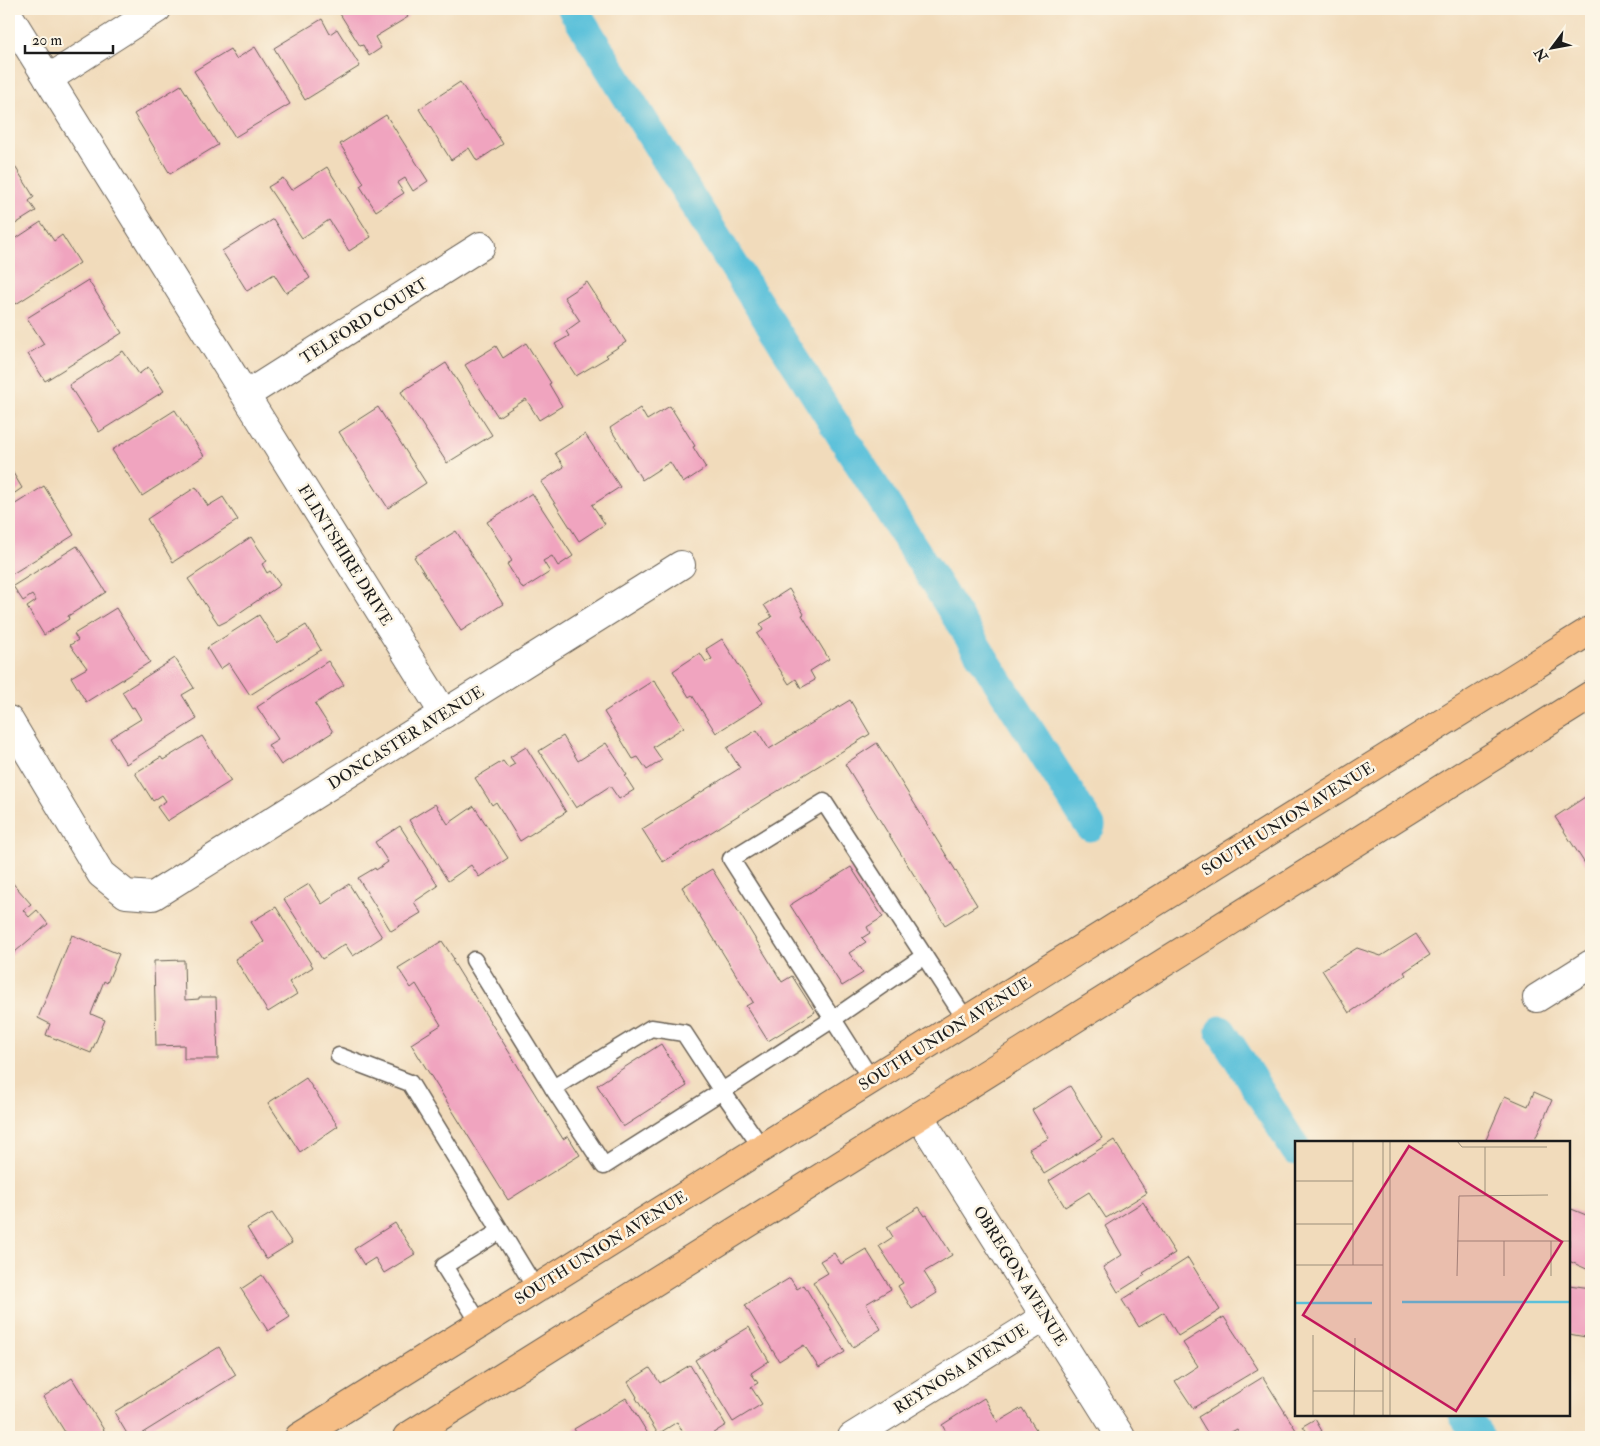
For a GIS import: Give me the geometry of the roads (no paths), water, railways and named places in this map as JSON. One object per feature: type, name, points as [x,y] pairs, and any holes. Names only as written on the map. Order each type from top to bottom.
[{"type":"main road","name":"SOUTH UNION AVENUE","points":[[299,1437],[1591,630]]},
{"type":"main road","points":[[407,1437],[1591,695]]},
{"type":"street","points":[[48,79],[157,9]]},
{"type":"street","name":"FLINTSHIRE DRIVE","points":[[9,16],[444,714]]},
{"type":"street","name":"TELFORD COURT","points":[[246,395],[481,246]]},
{"type":"street","name":"DONCASTER AVENUE","points":[[10,724],[101,874],[126,894],[153,896],[681,565]]},
{"type":"street","points":[[1537,998],[1591,964]]},
{"type":"street","name":"OBREGON AVENUE","points":[[919,1116],[1121,1437]]},
{"type":"street","name":"REYNOSA AVENUE","points":[[852,1437],[1045,1316]]},
{"type":"lane","points":[[872,1079],[731,859],[824,802],[966,1020]]},
{"type":"lane","points":[[474,960],[553,1088],[604,1166],[833,1019],[924,956]]},
{"type":"lane","points":[[553,1088],[651,1028],[684,1033],[762,1148]]},
{"type":"lane","points":[[339,1056],[410,1083],[536,1289]]},
{"type":"lane","points":[[480,1324],[444,1266],[500,1231]]},
{"type":"waterway","points":[[573,9],[699,211],[1090,826]]},
{"type":"waterway","points":[[1221,1031],[1295,1148]]},
{"type":"waterway","points":[[1465,1416],[1479,1437]]}]
